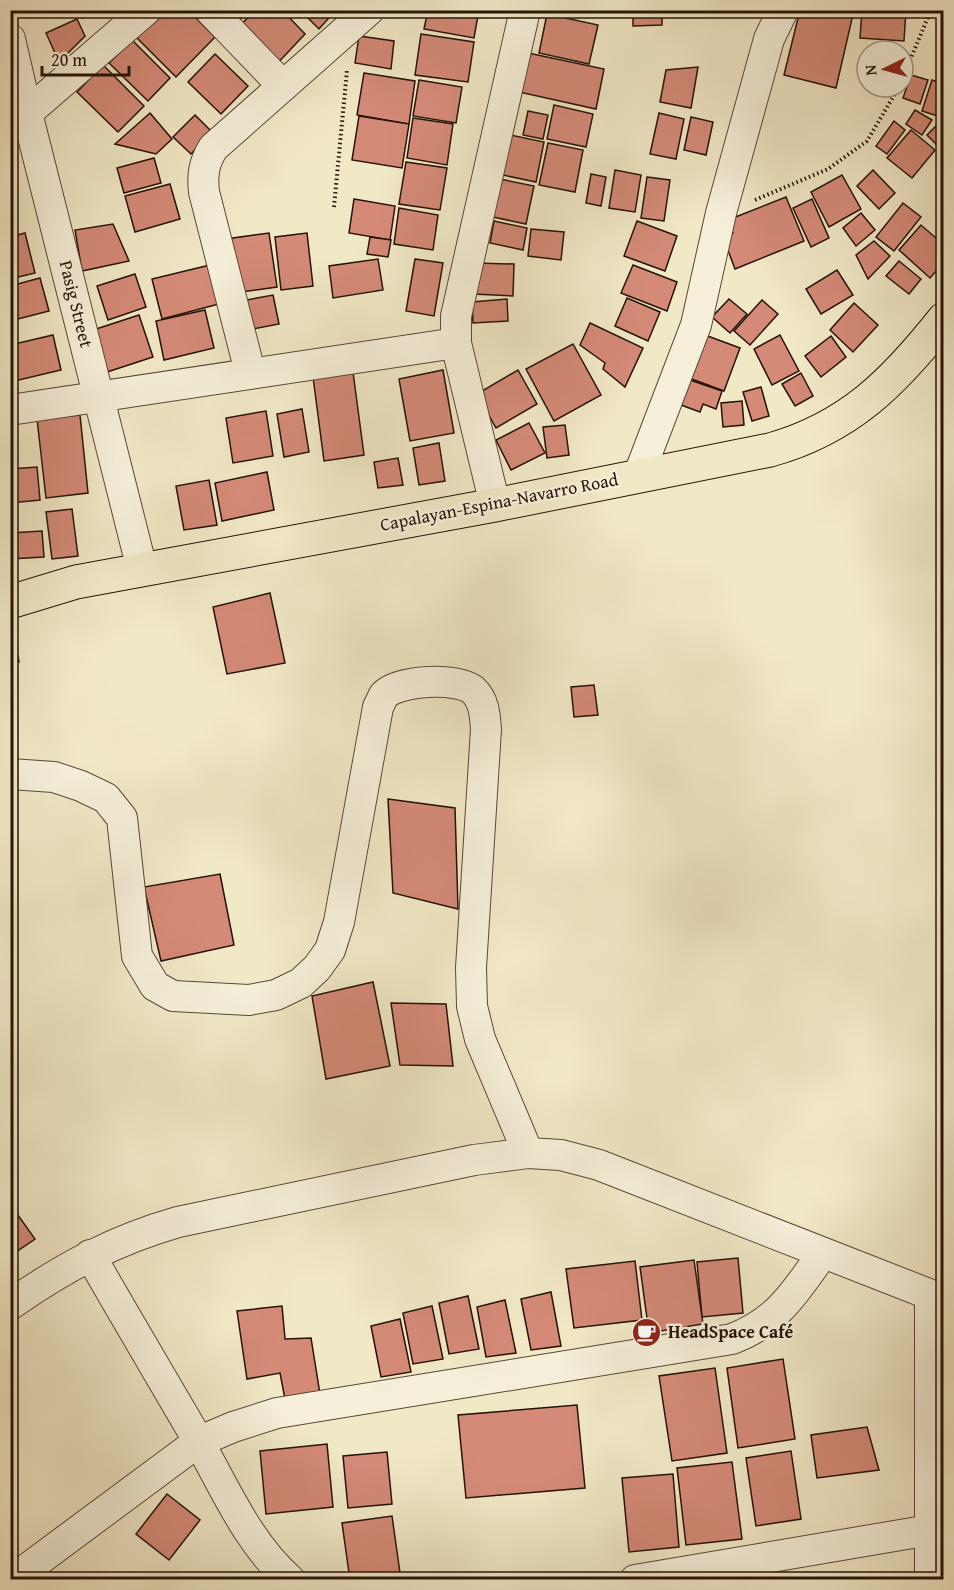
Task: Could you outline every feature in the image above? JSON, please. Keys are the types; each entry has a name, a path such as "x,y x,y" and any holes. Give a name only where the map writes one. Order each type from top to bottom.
{"main road":[{"name":"Capalayan-Espina-Navarro Road","path":"10,602 76,582 495,505 800,442 852,414 906,365 944,319"}],"street":[{"path":"27,113 146,10"},
{"path":"210,10 283,86"},
{"path":"495,505 456,343 456,316 525,10"},
{"path":"639,474 696,325 721,213 769,39 783,10"},
{"path":"250,372 202,178 204,162 213,148 361,17"},
{"name":"Pasig Street","path":"10,39 142,569"},
{"path":"10,410 250,372 456,343"},
{"path":"10,774 54,777 81,786 106,798 122,818 137,956 155,986 173,996 249,1000 276,995 300,982 330,950 339,922 378,707 384,695 399,686 414,683 461,683 472,690 480,699 486,729 471,968 472,1006 480,1039 528,1153"},
{"path":"10,1305 52,1276 90,1255 135,1234 178,1222 474,1160 528,1153 561,1155 599,1165 937,1298 930,1580"},
{"path":"16,1579 198,1442 232,1427 277,1413 732,1339 752,1331 785,1306 823,1253"},
{"path":"90,1255 253,1536 278,1569 290,1580"},
{"path":"635,1580 676,1576 930,1530"}],"path":[{"path":"915,48 931,10"},
{"path":"334,207 361,17"},
{"path":"721,213 828,169 867,141 892,99"}],"building":[{"path":"80,10 114,10 82,18"},
{"path":"162,10 188,10 215,37 176,77 136,37"},
{"path":"220,10 249,10 235,25"},
{"path":"255,10 282,10 305,34 274,67 236,30"},
{"path":"300,10 336,10 319,29"},
{"path":"428,10 479,10 474,38 424,29"},
{"path":"552,10 582,10 581,17"},
{"path":"633,10 662,10 662,25 633,26"},
{"path":"800,10 854,10 836,88 784,75"},
{"path":"862,10 906,10 904,39 860,38"},
{"path":"547,14 598,25 589,64 539,53"},
{"path":"77,19 85,36 59,62 46,33"},
{"path":"421,34 474,42 468,82 415,75"},
{"path":"359,36 394,41 391,69 355,63"},
{"path":"132,40 170,78 148,101 109,63"},
{"path":"528,53 604,69 596,109 519,92"},
{"path":"215,54 248,86 221,114 188,82"},
{"path":"103,65 144,106 118,132 77,92"},
{"path":"698,67 691,108 660,102 666,70"},
{"path":"364,73 415,81 409,124 357,115"},
{"path":"915,76 928,80 920,104 906,99 915,99"},
{"path":"419,80 462,87 456,123 413,116"},
{"path":"932,80 944,84 944,118 922,111"},
{"path":"554,105 593,114 586,147 547,139"},
{"path":"915,110 932,120 922,135 906,124"},
{"path":"528,111 548,115 543,139 523,135"},
{"path":"150,113 172,139 156,154 115,144"},
{"path":"659,113 684,119 676,159 650,154"},
{"path":"195,115 212,132 191,154 173,137"},
{"path":"359,116 409,124 402,168 352,160"},
{"path":"691,117 713,122 706,155 684,150"},
{"path":"413,118 453,124 447,165 407,158"},
{"path":"894,121 905,130 887,154 876,146"},
{"path":"941,121 944,123 944,143 939,147 927,135"},
{"path":"911,130 935,150 912,178 887,158"},
{"path":"501,133 544,142 536,182 493,173"},
{"path":"548,143 583,150 575,192 539,185"},
{"path":"154,158 161,183 124,193 117,168"},
{"path":"406,162 447,168 440,210 399,204"},
{"path":"10,165 16,187 10,188"},
{"path":"615,170 641,175 635,212 609,208"},
{"path":"873,170 895,193 879,209 857,186"},
{"path":"591,174 606,177 601,206 586,203"},
{"path":"842,175 861,209 829,227 811,192"},
{"path":"647,177 670,180 664,221 641,218"},
{"path":"495,178 534,186 526,224 488,216"},
{"path":"170,184 180,219 135,232 125,196"},
{"path":"786,197 804,241 735,269 723,237 733,233 728,220"},
{"path":"354,199 395,206 390,240 349,233"},
{"path":"812,199 829,238 811,247 793,208"},
{"path":"903,203 921,217 894,251 876,237"},
{"path":"399,208 438,215 433,250 394,244"},
{"path":"861,213 875,230 856,246 843,228"},
{"path":"494,221 527,228 523,250 490,243"},
{"path":"637,221 677,236 665,271 624,256"},
{"path":"113,224 129,261 82,271 75,230"},
{"path":"921,225 944,245 944,262 930,278 899,250"},
{"path":"531,229 564,232 561,260 528,256"},
{"path":"25,233 35,273 10,279 10,237"},
{"path":"269,233 277,287 234,293 226,239"},
{"path":"307,233 313,286 281,290 275,237"},
{"path":"370,237 391,240 388,257 367,254"},
{"path":"874,241 890,256 868,279 856,255"},
{"path":"378,259 383,290 333,298 329,266"},
{"path":"415,259 443,263 434,316 406,311"},
{"path":"899,261 921,279 909,294 886,276"},
{"path":"475,263 514,264 513,296 473,294"},
{"path":"210,265 219,304 162,319 152,279"},
{"path":"633,265 677,282 667,311 621,293"},
{"path":"837,270 853,295 821,314 806,289"},
{"path":"135,274 146,307 108,320 97,286"},
{"path":"40,278 49,311 10,321 10,286"},
{"path":"273,295 279,324 242,331 236,302"},
{"path":"627,298 660,312 648,341 615,326"},
{"path":"507,299 508,321 473,323 472,302"},
{"path":"729,299 747,314 730,333 712,317"},
{"path":"762,300 778,314 750,345 734,331"},
{"path":"854,303 878,325 853,352 830,330"},
{"path":"205,310 214,348 164,360 156,321"},
{"path":"139,315 153,357 104,373 90,331"},
{"path":"590,323 643,348 625,387 603,369 605,363 580,345"},
{"path":"53,335 61,370 10,382 10,345"},
{"path":"705,335 740,348 724,391 689,378"},
{"path":"780,335 799,371 772,385 754,349"},
{"path":"831,336 846,357 821,377 805,356"},
{"path":"573,344 601,395 554,421 526,369"},
{"path":"443,370 454,433 410,441 399,379"},
{"path":"518,370 537,404 496,428 477,394"},
{"path":"353,372 364,455 324,461 313,377"},
{"path":"801,373 813,396 795,406 782,384"},
{"path":"690,380 722,391 716,409 703,404 700,412 681,405"},
{"path":"761,387 769,416 752,421 743,392"},
{"path":"742,401 744,425 723,427 721,403"},
{"path":"302,409 309,452 284,457 277,414"},
{"path":"266,411 273,456 233,463 226,418"},
{"path":"80,415 88,493 46,498 37,419"},
{"path":"529,423 545,453 511,470 496,440"},
{"path":"565,425 569,455 547,458 543,427"},
{"path":"439,443 445,481 419,485 413,448"},
{"path":"398,458 403,485 378,488 374,462"},
{"path":"37,467 40,500 10,503 10,469"},
{"path":"267,472 274,510 222,521 215,483"},
{"path":"209,480 217,525 184,530 176,486"},
{"path":"72,509 78,556 52,559 46,512"},
{"path":"42,531 44,557 10,559 10,533"},
{"path":"270,593 285,663 227,674 213,607"},
{"path":"15,639 19,662 10,664 10,640"},
{"path":"594,685 598,715 574,717 571,687"},
{"path":"388,799 455,808 458,909 393,893"},
{"path":"220,874 234,945 161,961 144,887"},
{"path":"10,978 14,1014 10,1015"},
{"path":"373,982 390,1066 326,1079 312,996"},
{"path":"391,1003 446,1004 453,1066 400,1065"},
{"path":"10,1204 35,1239 10,1256"},
{"path":"738,1258 743,1313 702,1317 697,1262"},
{"path":"694,1260 703,1324 649,1333 640,1267"},
{"path":"635,1261 642,1320 574,1328 566,1269"},
{"path":"551,1292 561,1346 531,1350 521,1299"},
{"path":"468,1296 479,1349 449,1354 439,1303"},
{"path":"505,1300 516,1353 486,1357 477,1307"},
{"path":"282,1306 285,1339 311,1338 320,1394 285,1399 280,1373 247,1379 237,1311"},
{"path":"432,1306 443,1359 413,1364 403,1313"},
{"path":"400,1319 411,1372 381,1377 371,1326"},
{"path":"783,1359 795,1439 738,1448 727,1368"},
{"path":"715,1368 727,1453 672,1461 659,1376"},
{"path":"577,1405 585,1488 466,1498 458,1415"},
{"path":"867,1427 879,1470 817,1478 811,1435"},
{"path":"327,1444 333,1507 266,1514 260,1451"},
{"path":"791,1451 801,1519 756,1526 746,1458"},
{"path":"387,1452 392,1504 348,1508 343,1456"},
{"path":"732,1462 742,1539 686,1545 677,1468"},
{"path":"673,1474 679,1547 629,1552 622,1478"},
{"path":"167,1494 200,1520 169,1560 136,1534"},
{"path":"392,1516 401,1580 350,1580 342,1523"},
{"path":"785,1574 786,1580 752,1580 752,1579"}],"place":[{"name":"HeadSpace Café","path":"647,1332"}]}
